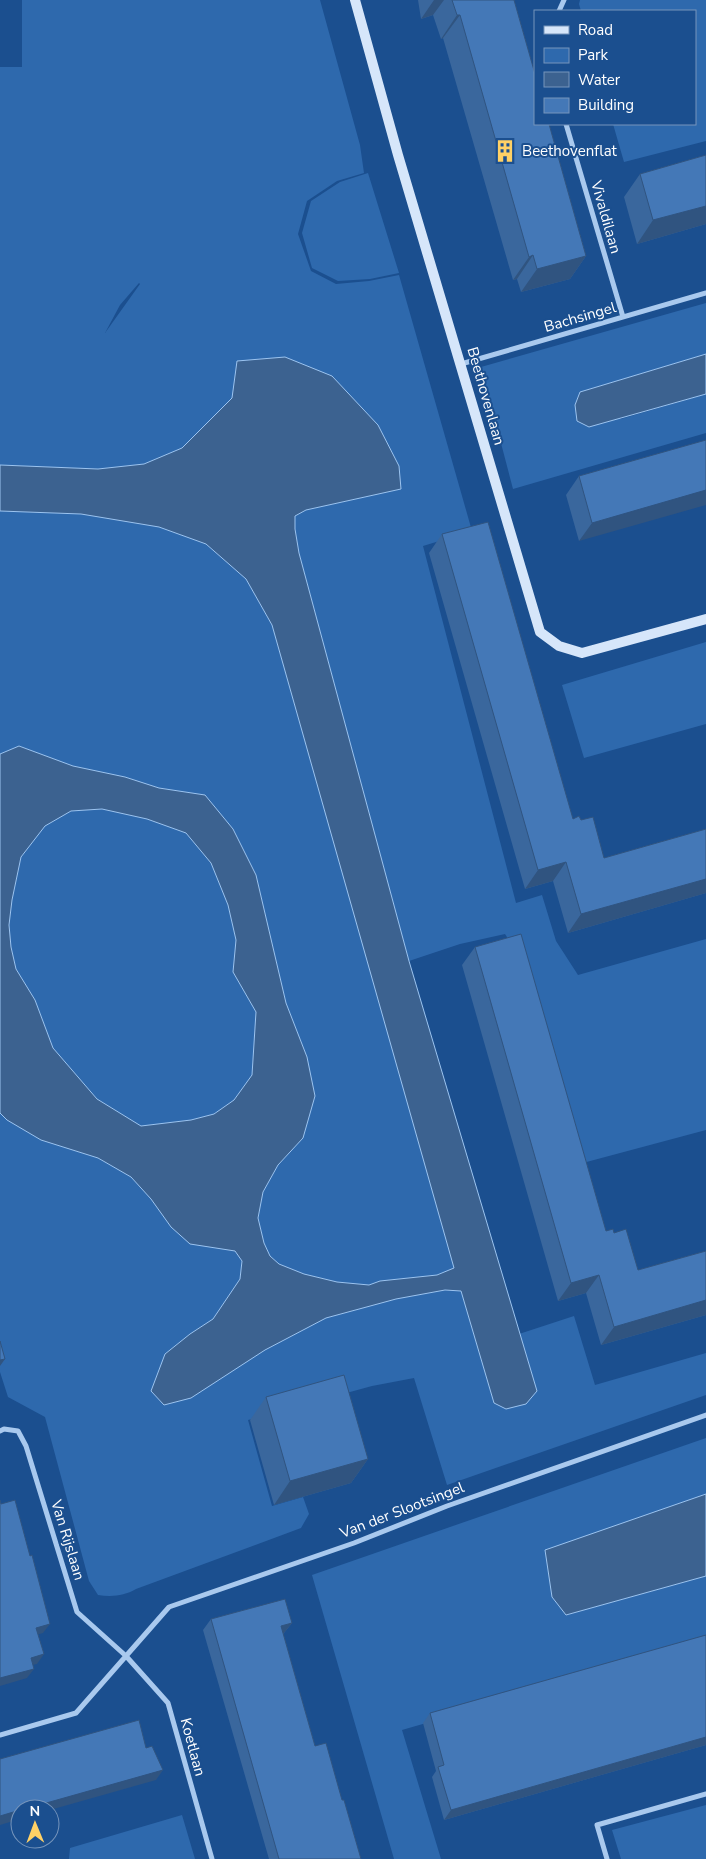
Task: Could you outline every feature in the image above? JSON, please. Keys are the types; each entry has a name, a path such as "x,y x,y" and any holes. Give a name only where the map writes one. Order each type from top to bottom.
{"street":[{"name":"Beethovenlaan","path":"355,0 398,155 540,632 559,646 582,653 706,619"},
{"name":"Vivaldilaan","path":"566,125 623,317"},
{"name":"Bachsingel","path":"461,364 706,292"},
{"name":"Van der Slootsingel","path":"0,1735 76,1713 169,1607 354,1543 447,1506 706,1415"},
{"name":"Van Rijslaan","path":"0,1431 18,1431 26,1446 77,1612 126,1656"},
{"name":"Koetlaan","path":"126,1656 168,1703 212,1859"},
{"path":"606,1859 596,1824 706,1794"}],"green space":[{"path":"22,0 320,0 360,145 364,173 337,181 307,201 298,234 311,271 336,284 369,281 399,275 472,531 423,546 516,903 542,895 556,941 578,975 706,939 706,1130 579,1164 514,948 505,934 460,944 409,961 299,553 295,529 295,516 306,510 401,489 232,398 183,448 144,464 98,469 0,465 0,67 22,67","holes":["140,284 105,333 120,305"]},
{"path":"580,0 706,0 706,141 624,162 613,125 696,125 696,10 581,10"},
{"path":"368,173 399,273 370,279 338,281 312,268 302,233 311,201 340,182"},
{"path":"706,303 706,354 580,392 621,419 706,394 706,433 513,489 481,367"},
{"path":"0,511 81,514 159,527 206,544 246,579 272,625 455,1268 437,1275 380,1281 369,1285 337,1282 304,1274 279,1264 270,1256 264,1243 258,1218 263,1192 278,1165 303,1138 307,1057 286,1003 256,875 233,829 205,795 159,788 125,777 73,766 19,746 0,754"},
{"path":"706,642 706,724 584,758 562,685"},
{"path":"102,809 147,819 186,833 211,863 228,905 236,940 233,972 256,1012 252,1075 234,1100 214,1114 191,1120 141,1126 97,1099 53,1048 35,1000 16,969 9,925 21,857 44,826 71,811"},
{"path":"0,1113 41,1140 98,1158 131,1177 151,1199 224,1248 236,1251 242,1261 240,1279 213,1319 165,1354 265,1350 326,1318 396,1299 445,1290 461,1291 494,1403 537,1391 519,1334 574,1316 595,1385 706,1353 706,1395 447,1485 414,1378 372,1386 248,1420 272,1506 303,1497 309,1514 301,1528 122,1595 98,1595 89,1581 45,1417 8,1397 0,1372"},
{"path":"706,1438 706,1494 545,1551 566,1615 706,1576 706,1642 402,1730 441,1859 394,1859 312,1575"},
{"path":"706,1805 706,1859 621,1859 612,1830"},
{"path":"182,1815 195,1859 69,1859 70,1848"}],"water":[{"path":"706,354 706,394 589,427 577,421 575,405 580,392"},
{"path":"285,357 332,376 378,425 399,466 401,489 306,510 295,516 295,529 299,553 409,961 537,1391 526,1404 506,1409 494,1403 461,1291 445,1290 396,1299 326,1318 265,1350 191,1398 164,1405 151,1391 165,1354 213,1319 240,1279 242,1261 235,1251 190,1244 171,1227 151,1199 131,1177 98,1158 41,1140 7,1120 0,1113 0,754 19,746 73,766 125,777 159,788 205,795 233,829 256,875 286,1003 307,1057 315,1096 303,1138 278,1165 263,1192 258,1218 264,1243 270,1256 279,1264 304,1274 337,1282 369,1285 380,1281 437,1275 454,1268 272,625 246,579 206,544 159,527 81,514 0,511 0,465 98,469 144,464 182,448 232,398 237,361","holes":["102,809 147,819 186,833 211,863 228,905 236,940 233,972 256,1012 252,1075 234,1100 214,1114 191,1120 141,1126 97,1099 53,1048 35,1000 16,969 9,925 21,857 45,826 71,811"]},
{"path":"706,1494 706,1576 566,1615 552,1597 545,1550"}],"building":[{"path":"452,0 514,0 534,70 534,125 549,125 586,256 537,269 533,255 529,257 460,15 457,15"},
{"path":"706,155 706,206 653,220 640,174"},
{"path":"706,440 706,490 592,523 579,476"},
{"path":"488,522 573,819 579,816 581,820 593,817 604,858 706,829 706,879 581,914 566,862 538,870 442,534"},
{"path":"521,934 606,1231 613,1229 614,1233 626,1229 638,1270 706,1251 706,1300 614,1327 599,1275 571,1283 475,947"},
{"path":"0,1341 5,1359 0,1360"},
{"path":"344,1375 368,1459 290,1481 266,1397"},
{"path":"0,1500 1,1504 15,1500 50,1624 36,1628 44,1654 31,1658 34,1669 0,1678"},
{"path":"285,1599 292,1623 281,1626 315,1746 326,1743 361,1859 279,1859 211,1619"},
{"path":"706,1635 706,1737 451,1810 438,1767 444,1765 430,1713"},
{"path":"139,1720 146,1748 152,1746 163,1770 60,1799 10,1799 10,1813 0,1816 0,1759"}],"place":[{"name":"Beethovenflat","path":"505,151"}]}
